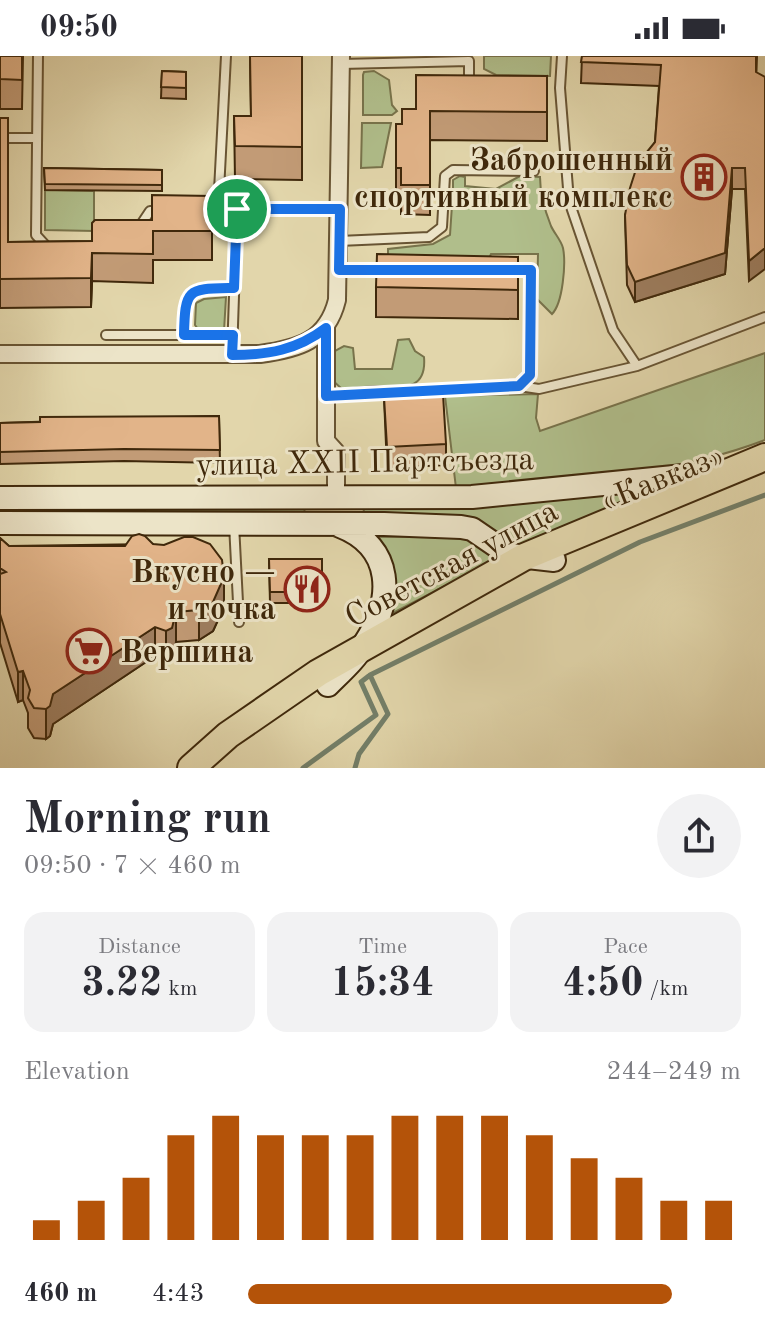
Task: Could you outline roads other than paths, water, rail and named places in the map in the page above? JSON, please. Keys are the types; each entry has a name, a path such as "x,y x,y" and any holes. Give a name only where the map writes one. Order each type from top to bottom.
{"highway":[{"name":"Советская улица","path":"191,768 228,735 318,673 524,557 765,457"},
{"name":"«Кавказ»","path":"217,768 254,736 362,662 519,573 765,472"}],"main road":[{"name":"улица XXII Партсъезда","path":"0,498 472,497 731,471"},
{"path":"336,497 336,524"},
{"path":"0,523 336,524 472,529 500,549 524,557 554,560"},
{"path":"328,685 363,647 377,621 384,597 384,569 371,544 357,532 336,524"}],"street":[{"path":"336,497 336,452 326,441 326,328 337,300 339,270 341,60"},
{"path":"0,354 260,354 308,342 326,328"}],"lane":[{"path":"38,56 36,235 51,251"},
{"path":"218,210 226,56"},
{"path":"562,56 560,88 569,201 613,330 637,366"},
{"path":"341,60 469,58 469,85 484,85"},
{"path":"0,138 37,138"},
{"path":"339,241 429,237 442,227 445,176 453,170 534,171"},
{"path":"232,355 237,209"},
{"path":"191,211 340,209"},
{"path":"135,235 150,211 177,211"},
{"path":"339,270 389,270"},
{"path":"499,270 531,270 530,375 519,386"},
{"path":"184,335 185,303 192,293 201,289 234,288"},
{"path":"326,396 519,386 539,389 637,366 765,317"},
{"path":"106,335 233,335"},
{"path":"234,523 239,622"}],"waterway":[{"path":"303,768 376,715 361,682 370,675 640,542 765,495"},
{"path":"355,768 359,754 388,714 370,675"}],"place":[{"name":"Заброшенный спортивный комплекс","path":"704,177"},
{"name":"Вкусно — и точка","path":"307,589"},
{"name":"Вершина","path":"89,651"}]}
